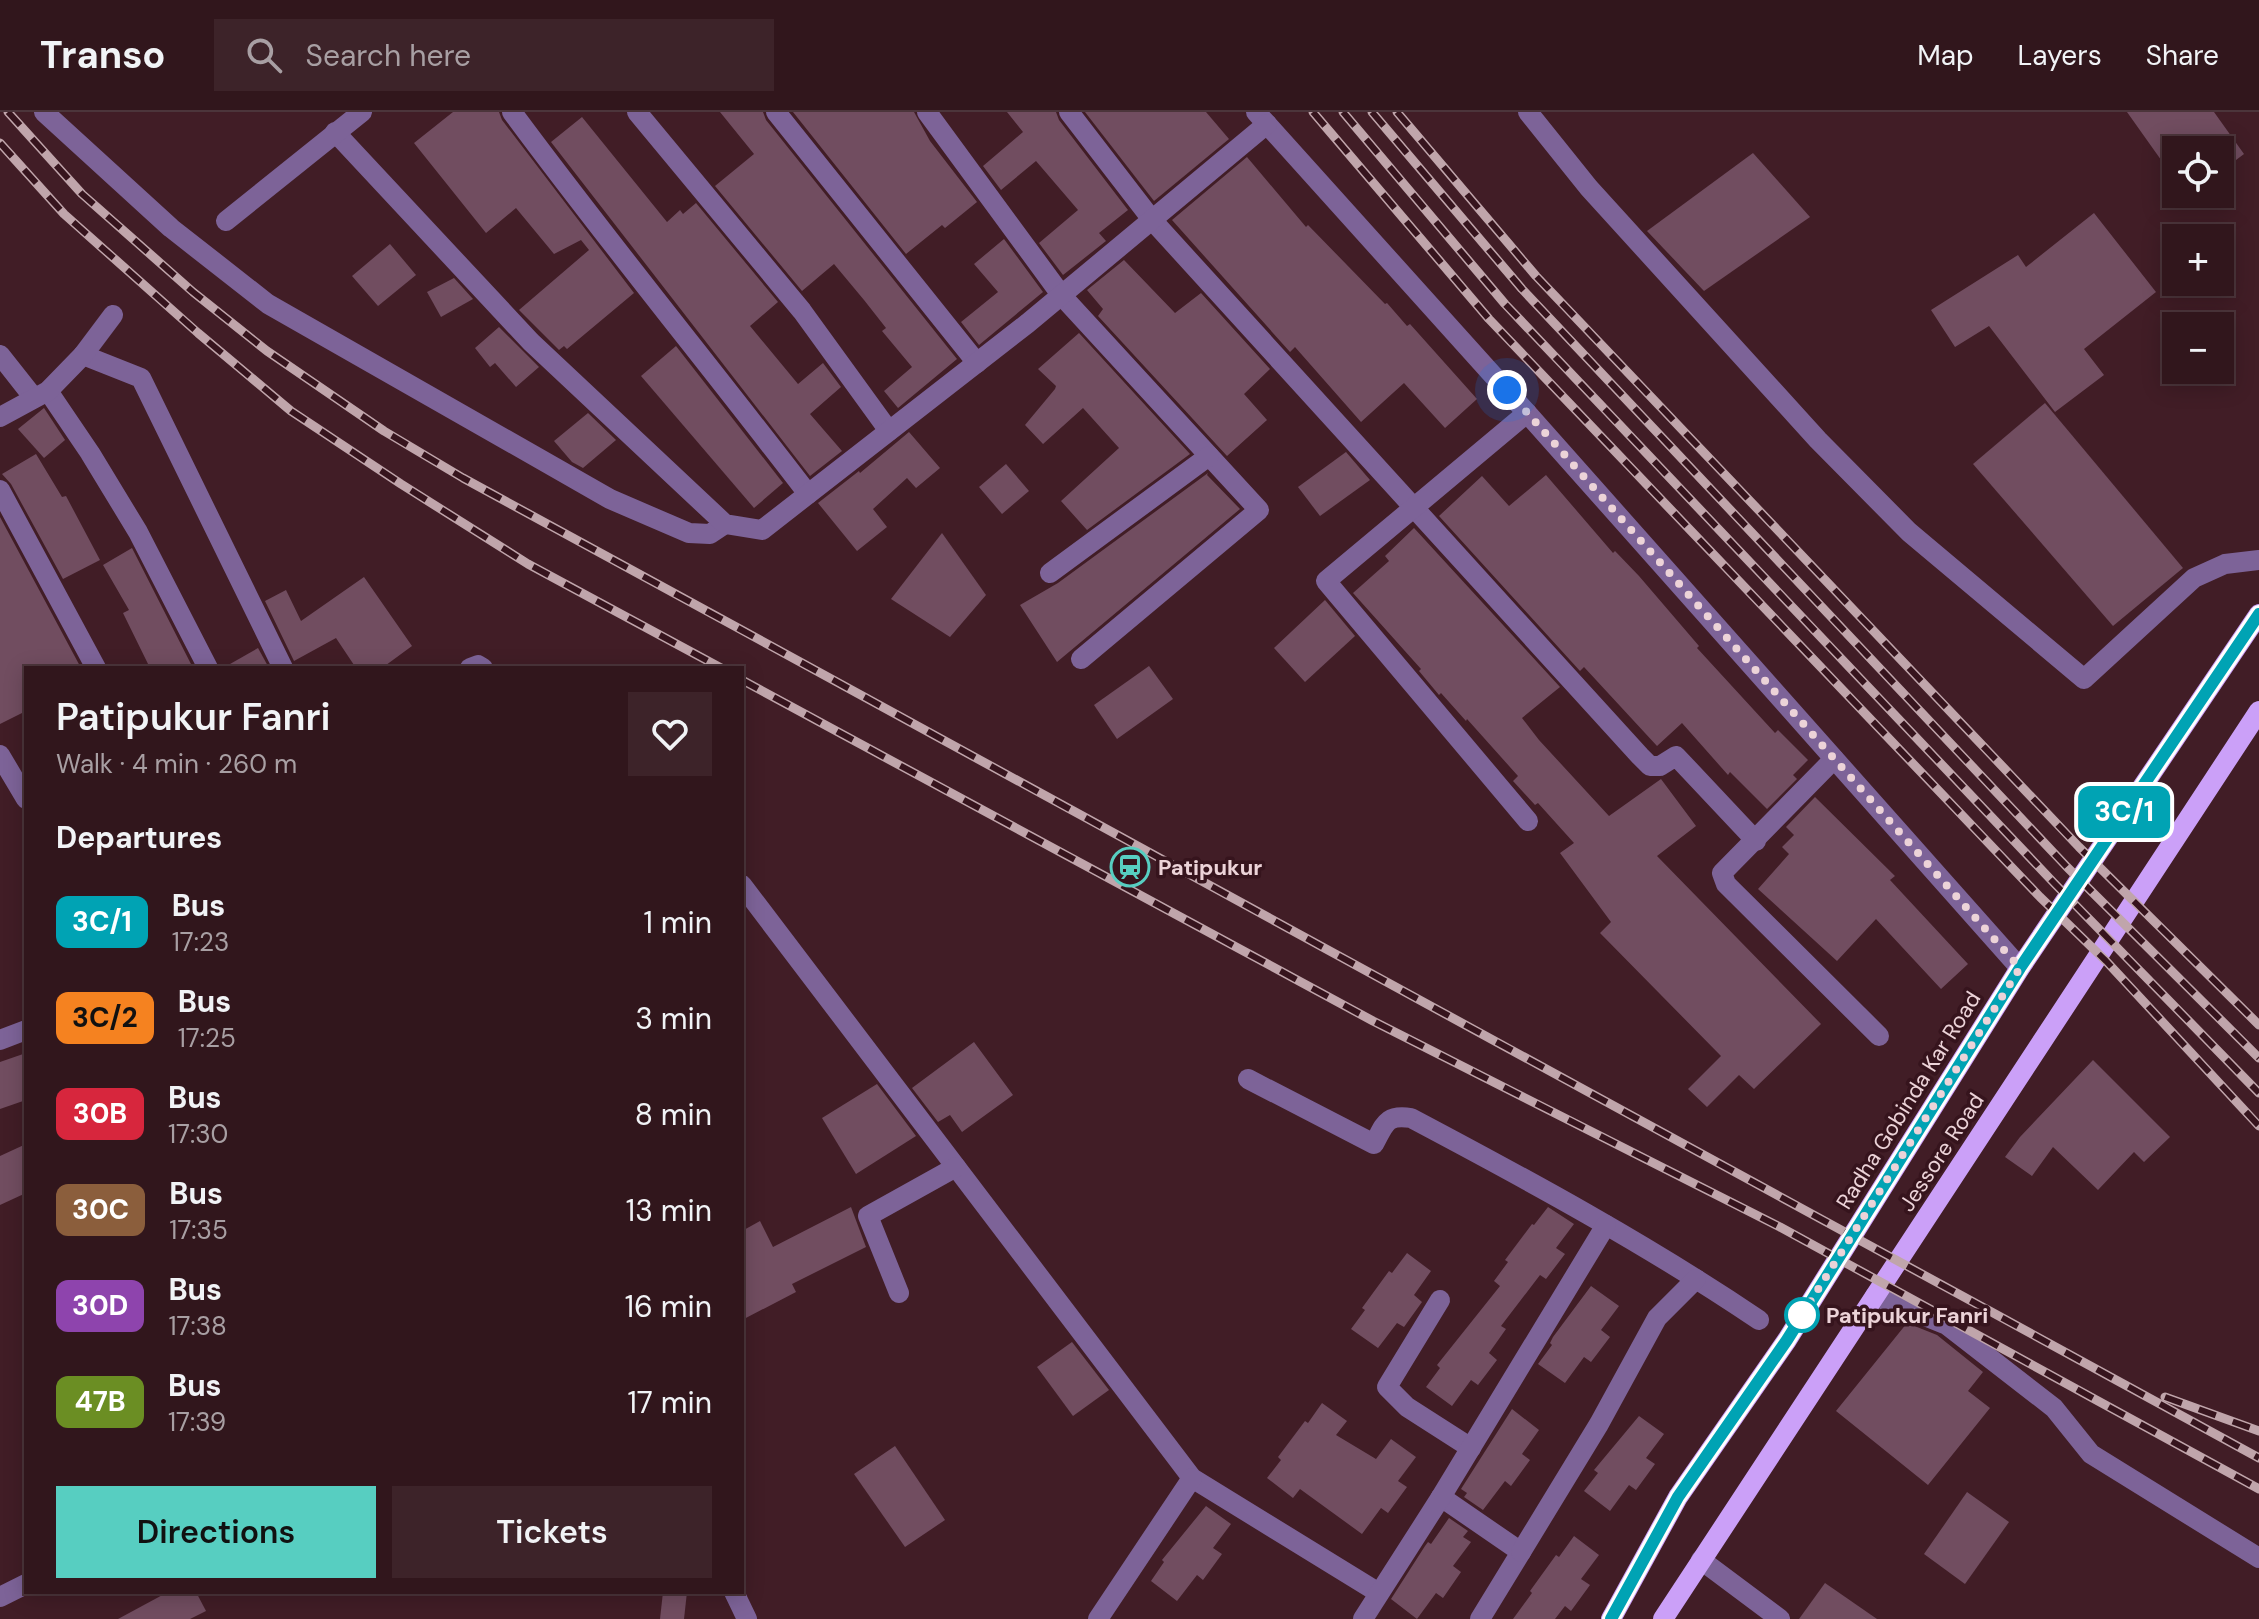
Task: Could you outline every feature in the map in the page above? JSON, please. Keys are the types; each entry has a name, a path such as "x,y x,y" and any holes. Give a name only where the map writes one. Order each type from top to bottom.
{"main road":[{"name":"Radha Gobinda Kar Road","path":"1611,1619 1678,1497 1787,1340 2020,968 2259,614"},
{"name":"Jessore Road","path":"1663,1619 2259,711"}],"street":[{"path":"44,112 171,228 268,304 610,499 689,533 710,534 725,524"},
{"path":"226,221 362,112"},
{"path":"512,112 586,212 650,289 808,494"},
{"path":"637,112 802,311 889,431"},
{"path":"776,112 977,363"},
{"path":"927,112 1062,296 1259,510 1081,659"},
{"path":"1069,112 1153,221 1650,766 1660,766 1676,756 1756,841"},
{"path":"1528,112 1589,188 1818,440 1909,532 2084,679 2194,578 2225,564 2259,560"},
{"path":"335,132 531,342 725,524 762,530 1062,296 1153,221 1262,118 2020,968"},
{"path":"0,417 41,394 83,355 113,315"},
{"path":"0,355 41,394 90,453 138,532 207,666"},
{"path":"83,355 141,378 282,666"},
{"path":"1527,413 1326,581 1528,821"},
{"path":"1050,573 1209,456"},
{"path":"0,490 95,666"},
{"path":"0,755 24,796"},
{"path":"1834,759 1722,873 1726,884 1879,1036"},
{"path":"744,888 1192,1478 1379,1593"},
{"path":"0,1040 24,1031"},
{"path":"1248,1079 1374,1144 1388,1119 1397,1116 1411,1118 1556,1195 1759,1320"},
{"path":"899,1293 868,1216 956,1167"},
{"path":"1363,1619 1606,1225"},
{"path":"1487,1617 1521,1552 1599,1424 1657,1318 1696,1279"},
{"path":"1875,1296 1947,1325 2054,1408 2091,1454 2259,1558"},
{"path":"1440,1300 1387,1387 1407,1407 1471,1448"},
{"path":"1098,1619 1192,1478"},
{"path":"1441,1497 1521,1552"},
{"path":"1701,1560 1780,1619"},
{"path":"0,1597 24,1585"},
{"path":"735,1594 747,1619"}],"building":[{"path":"453,112 499,112 634,293 567,349 564,346 559,350 519,310 589,250 581,240 554,254 516,208 486,233 414,143"},
{"path":"720,112 763,112 766,120 957,359 898,408 884,391 912,367 882,331 886,328 864,300 834,264 802,291 715,186 754,154"},
{"path":"793,112 914,112 930,141 977,202 906,254"},
{"path":"1007,112 1056,112 1128,210 1099,233 1106,241 1063,275 1039,243 1078,210 1036,161 1001,190 983,166 1023,132"},
{"path":"1085,112 1206,112 1229,139 1154,201"},
{"path":"2127,112 2214,112 2231,136 2162,136 2162,161"},
{"path":"582,117 667,222 680,210 683,214 696,203 778,302 750,326 798,384 823,363 841,387 810,414 842,451 810,476 551,142"},
{"path":"2234,140 2244,154 2234,162"},
{"path":"1753,153 1810,217 1704,291 1647,231"},
{"path":"1247,157 1306,227 1308,225 1407,326 1410,324 1477,399 1445,428 1404,383 1361,422 1295,347 1290,352 1172,220"},
{"path":"2094,213 2156,292 2084,349 2104,375 2055,412 1989,326 1955,347 1931,310 2018,255 2026,267"},
{"path":"1004,239 1043,292 979,345 961,322 998,292 974,264"},
{"path":"390,244 416,275 378,306 352,276"},
{"path":"1124,260 1175,313 1201,293 1270,369 1244,394 1267,420 1227,456 1098,316 1103,309 1087,290"},
{"path":"454,278 473,299 441,317 427,292"},
{"path":"499,327 539,367 516,387 495,363 490,367 475,348"},
{"path":"1079,333 1190,454 1087,530 1061,501 1119,448 1083,408 1043,444 1025,425 1056,386 1038,369"},
{"path":"676,346 783,483 754,508 641,376"},
{"path":"2045,403 2183,568 2113,626 1973,464"},
{"path":"44,408 65,440 44,458 18,429"},
{"path":"588,413 616,440 583,468 572,462 554,441"},
{"path":"909,432 940,468 916,488 907,478 873,509 887,527 857,551 818,503"},
{"path":"1346,452 1370,480 1320,516 1298,487"},
{"path":"36,454 62,497 66,496 100,560 63,579 11,484 2,474"},
{"path":"1006,464 1029,491 1002,514 979,487"},
{"path":"1208,473 1240,509 1057,662 1020,605 1058,583"},
{"path":"1546,475 1613,553 1615,551 1639,576 1699,646 1697,648 1775,733 1778,730 1808,760 1793,775 1797,779 1767,809 1730,772 1728,775 1682,723 1657,746 1584,667 1580,671 1439,516 1482,476 1509,506"},
{"path":"0,517 80,666 24,666 24,712 0,724"},
{"path":"1414,528 1560,687 1522,718 1539,740 1609,816 1661,779 1696,826 1657,856 1821,1024 1754,1089 1739,1075 1707,1107 1688,1089 1721,1056 1600,933 1611,922 1560,853 1574,843 1513,781 1518,776 1467,719 1441,693 1439,695 1419,671 1421,669 1353,593 1389,561 1385,556"},
{"path":"942,533 986,595 950,637 891,599"},
{"path":"132,548 192,666 149,666 123,613 129,610 103,565"},
{"path":"364,577 412,646 385,666 355,666 336,638 294,661 265,601 286,590 301,621"},
{"path":"1325,600 1355,636 1305,682 1274,648"},
{"path":"258,648 268,666 226,666"},
{"path":"1149,666 1173,699 1117,739 1094,705"},
{"path":"1815,797 1895,876 1890,880 1968,964 1941,989 1876,919 1837,961 1758,889 1789,854 1782,847 1794,835 1786,827"},
{"path":"974,1042 1013,1095 962,1132 950,1115 938,1122 912,1088"},
{"path":"24,1054 24,1101 0,1109 0,1062"},
{"path":"2093,1060 2170,1137 2144,1162 2134,1152 2098,1190 2053,1147 2032,1176 2005,1157"},
{"path":"877,1084 916,1136 856,1174 822,1118"},
{"path":"24,1145 24,1194 0,1205 0,1156"},
{"path":"851,1207 866,1247 792,1284 796,1292 744,1319 744,1230 760,1221 773,1247"},
{"path":"1548,1207 1574,1224 1556,1248 1565,1254 1546,1279 1540,1275 1501,1326 1506,1329 1489,1353 1497,1360 1478,1385 1471,1380 1452,1406 1426,1387 1440,1368 1437,1365 1500,1286 1494,1281 1508,1262 1505,1260"},
{"path":"1407,1253 1431,1271 1414,1295 1422,1302 1404,1327 1397,1323 1378,1348 1351,1329 1389,1271 1392,1273"},
{"path":"1591,1286 1619,1306 1601,1330 1610,1337 1591,1362 1584,1357 1565,1383 1538,1364 1552,1345 1553,1337"},
{"path":"1907,1323 1937,1335 1983,1372 1968,1391 1990,1408 1928,1485 1836,1411"},
{"path":"1072,1342 1109,1390 1073,1416 1037,1367"},
{"path":"1322,1403 1347,1421 1336,1435 1376,1459 1391,1439 1416,1457 1398,1481 1407,1487 1388,1513 1381,1508 1362,1534 1300,1489 1293,1498 1267,1478 1281,1460 1278,1457"},
{"path":"1512,1409 1539,1430 1522,1454 1530,1460 1511,1486 1505,1481 1483,1510 1464,1497 1467,1493 1461,1489"},
{"path":"1639,1416 1664,1434 1646,1458 1655,1464 1636,1490 1629,1485 1610,1511 1584,1491 1598,1473 1594,1470"},
{"path":"895,1446 945,1520 905,1547 854,1474"},
{"path":"1967,1492 2009,1522 1965,1584 1924,1554"},
{"path":"1206,1506 1231,1524 1213,1548 1222,1554 1203,1580 1197,1575 1177,1601 1151,1581 1164,1562 1162,1560"},
{"path":"1449,1518 1468,1531 1463,1537 1471,1542 1453,1566 1461,1572 1443,1598 1436,1593 1417,1619 1391,1599 1425,1546 1428,1542 1431,1544"},
{"path":"1574,1536 1599,1555 1581,1579 1590,1585 1571,1611 1565,1606 1555,1619 1513,1619 1556,1555 1559,1557"},
{"path":"1825,1583 1877,1619 1799,1619"},
{"path":"164,1594 197,1594 206,1611 190,1619 118,1619"},
{"path":"663,1594 687,1594 684,1619 660,1619"}],"railway":[{"path":"8,112 82,194 193,292 267,351 384,431 463,478 2259,1458"},
{"path":"1313,112 1489,319 2040,897 2106,961 2259,1126"},
{"path":"1343,112 1505,304 2054,883 2259,1093"},
{"path":"1372,112 1522,289 2067,867 2259,1058"},
{"path":"1397,112 1536,276 2079,847 2259,1025"},
{"path":"0,143 64,214 291,411 528,564 717,666"},
{"path":"744,681 1373,1021 1780,1227 2259,1489"},
{"path":"2165,1397 2259,1431"}],"bus line":[{"name":"3C/1","path":"1611,1619 1678,1497 1787,1340 2020,968 2259,614"}],"place":[{"name":"Patipukur","path":"1130,867"},
{"name":"Patipukur Fanri","path":"1802,1315"}],"route":[{"path":"1507,390 2020,968 1802,1315"}]}
